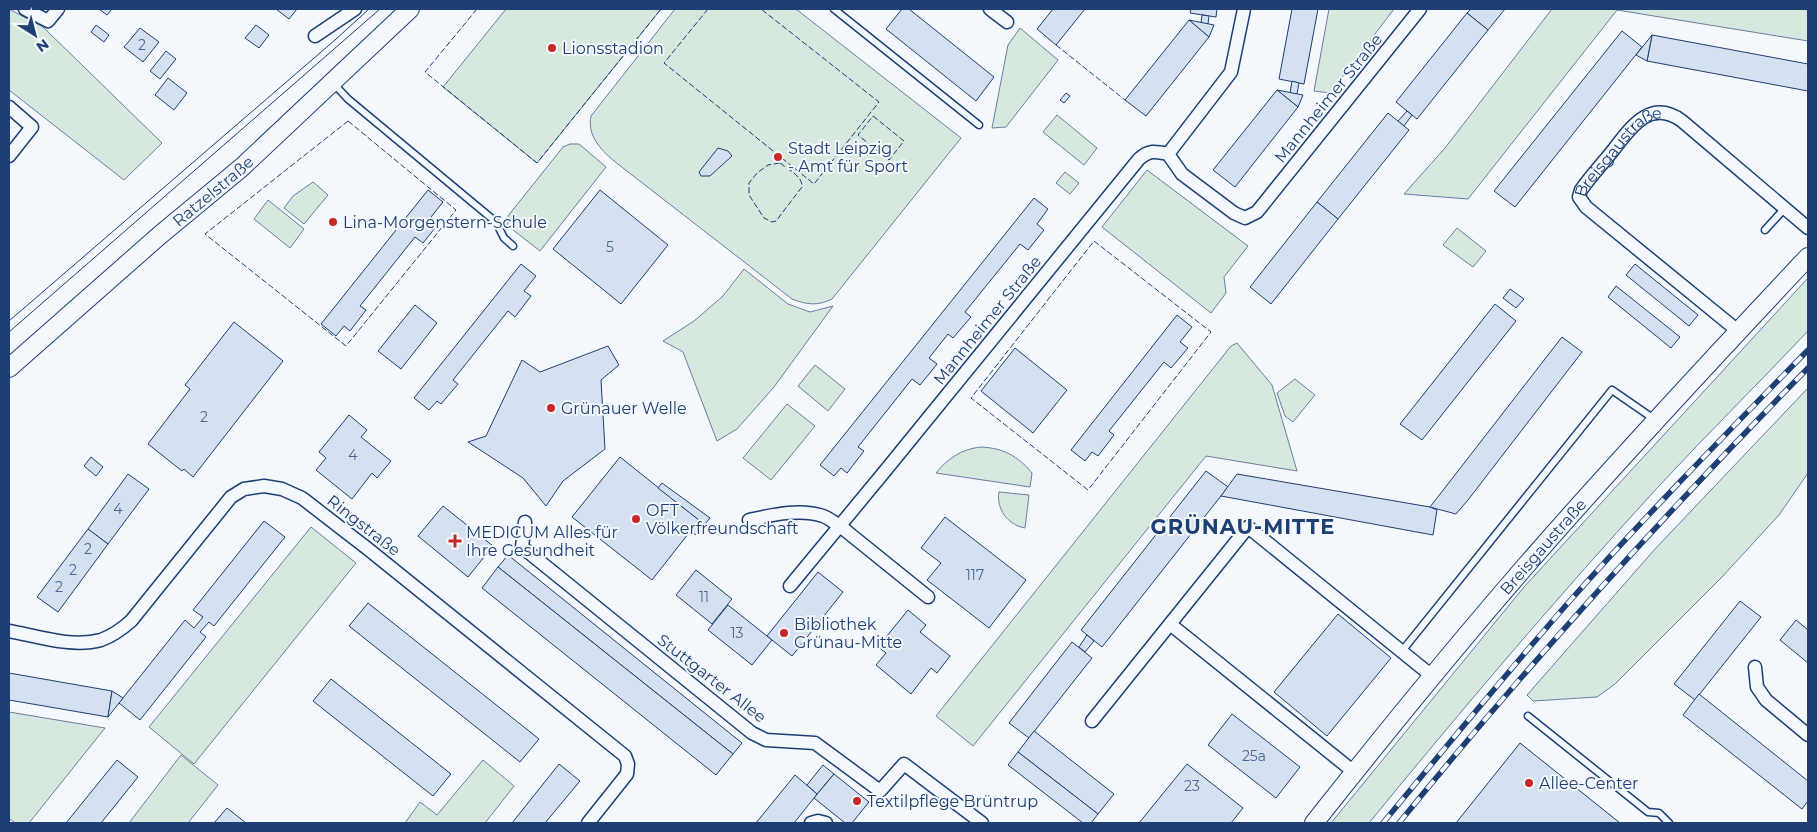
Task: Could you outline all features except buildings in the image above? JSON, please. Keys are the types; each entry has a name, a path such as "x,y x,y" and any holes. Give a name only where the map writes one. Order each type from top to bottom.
{"street":[{"path":"25,9 48,21 58,9"},
{"path":"315,36 355,9"},
{"name":"Ratzelstraße","path":"9,368 153,241 241,168 410,9"},
{"path":"990,9 1007,22"},
{"path":"1168,154 1231,72 1244,9"},
{"name":"Mannheimer Straße","path":"790,586 1139,159 1152,151 1168,154 1182,174 1234,213 1245,218 1258,212 1420,9"},
{"path":"9,107 32,127 9,156"},
{"name":"Breisgaustraße","path":"1738,332 1586,207 1581,201 1580,194 1592,176 1636,122 1651,114 1664,113 1682,122 1785,208 1806,222"},
{"name":"Breisgaustraße","path":"1314,823 1432,676 1523,569 1655,420 1808,257"},
{"name":"Ringstraße","path":"9,631 67,641 87,642 110,636 131,621 231,497 244,489 256,486 270,486 289,491 302,498 341,527 625,756 628,764 627,774 588,823"},
{"path":"749,520 771,515 806,512 824,516 840,526 928,597"},
{"name":"Stuttgarter Allee","path":"524,522 522,547 752,733 766,740 815,742 880,791 904,764 982,823"},
{"path":"1092,721 1248,527 1432,676"},
{"path":"1170,624 1354,772"},
{"path":"1755,667 1757,687 1766,700 1808,735"},
{"path":"811,823 818,821 826,823"}],"lane":[{"path":"834,9 979,125"},
{"path":"332,82 348,99 496,222 504,238 513,246"},
{"path":"1765,230 1785,208"},
{"path":"1402,652 1612,390 1655,420"},
{"path":"1528,716 1648,812 1659,813 1669,823"}],"shaded area":[{"path":"9,9 43,27 162,143 124,180 9,90"},
{"name":"Lionsstadion","path":"506,9 661,9 537,163 443,87"},
{"name":"Stadt Leipzig - Amt für Sport","path":"675,9 796,9 961,138 832,299 812,304 792,299 614,161 596,141 591,129 591,116"},
{"path":"1329,9 1394,9 1330,93 1314,91"},
{"path":"1552,9 1808,9 1808,41 1617,10 1468,199 1404,194 1445,148"},
{"path":"1020,28 1058,60 1006,127 992,128 1008,45"},
{"path":"1057,115 1097,148 1084,165 1043,132"},
{"path":"570,144 579,144 606,167 540,251 508,226 508,216 563,147"},
{"path":"1147,170 1248,246 1224,277 1226,293 1211,313 1102,227"},
{"path":"1065,172 1079,183 1070,194 1056,183"},
{"path":"313,182 328,195 304,224 284,208 293,196"},
{"path":"268,200 304,229 290,248 254,219"},
{"path":"1457,228 1486,251 1473,267 1443,245"},
{"path":"744,269 788,304 810,312 833,306 774,387 737,429 717,441 683,352 663,341 694,321 723,296"},
{"path":"1808,278 1808,331 1677,466 1585,568 1369,823 1331,823 1524,587"},
{"path":"1237,343 1272,385 1297,471 1206,456 973,746 936,716 1231,346"},
{"path":"815,365 845,389 828,411 798,386"},
{"path":"1295,379 1315,395 1293,422 1285,416 1277,393"},
{"path":"1808,388 1808,473 1779,515 1721,578 1615,684 1597,697 1533,701 1527,695 1655,549"},
{"path":"787,404 815,426 771,480 743,458"},
{"path":"981,447 1003,451 1021,462 1032,473 1030,487 936,473 956,455"},
{"path":"999,492 1029,495 1025,528 1013,524 1004,515 999,504"},
{"path":"311,527 356,563 194,764 149,727"},
{"path":"9,712 105,728 29,823 15,823 9,818"},
{"path":"181,755 218,785 188,823 129,823"},
{"path":"483,760 514,786 485,823 405,823 420,802 437,815"}],"tram line":[{"path":"9,321 369,9"},
{"path":"9,332 380,9"}],"railway":[{"path":"1383,823 1568,603 1686,475 1808,350"},
{"path":"1399,823 1497,705 1598,591 1702,478 1808,368"}],"fence":[{"path":"477,9 425,72 537,163 661,9"},
{"path":"708,9 664,63 814,184 879,102 761,9"},
{"path":"1056,45 1125,100"},
{"path":"873,116 904,141 889,160 858,135 873,116"},
{"path":"348,121 456,210 346,346 205,234 348,121"},
{"path":"780,163 800,179 802,187 776,221 772,222 764,218 749,195 749,183 757,173 768,165 780,163"},
{"path":"1094,241 1211,332 1088,490 971,398 1094,241"}],"place":[{"name":"Lionsstadion","path":"552,48"},
{"name":"Stadt Leipzig - Amt für Sport","path":"778,157"},
{"name":"Lina-Morgenstern-Schule","path":"333,222"},
{"name":"Grünauer Welle","path":"551,408"},
{"name":"OFT Völkerfreundschaft","path":"636,519"},
{"name":"MEDICUM Alles für Ihre Gesundheit","path":"455,541"},
{"name":"Bibliothek Grünau-Mitte","path":"784,633"},
{"name":"Allee-Center","path":"1529,783"},
{"name":"Textilpflege Brüntrup","path":"857,801"}],"district":[{"name":"GRÜNAU-MITTE","path":"1243,527"}]}
